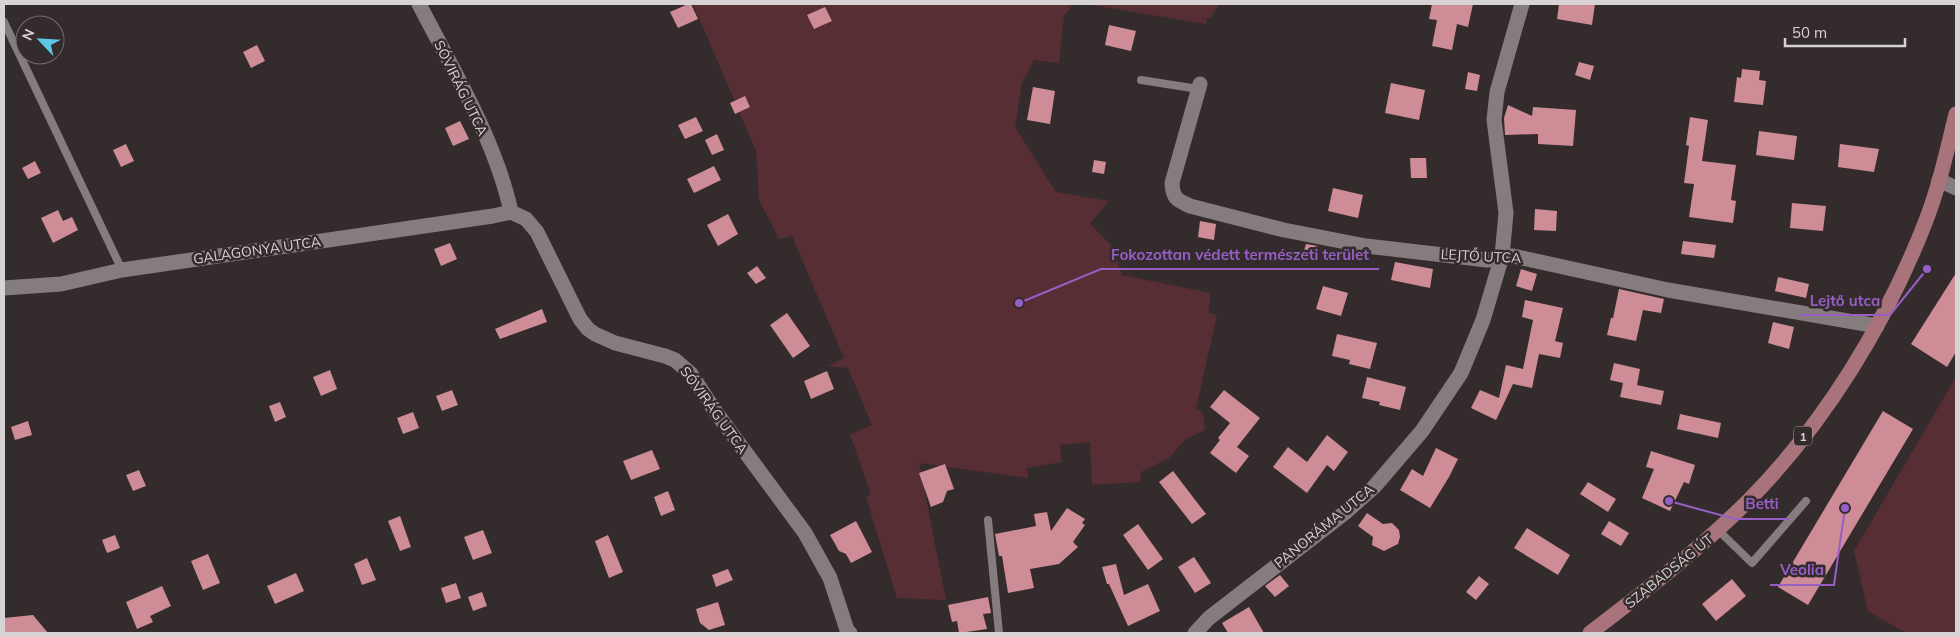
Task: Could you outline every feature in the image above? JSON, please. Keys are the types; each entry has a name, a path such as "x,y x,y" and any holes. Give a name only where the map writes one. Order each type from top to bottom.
{"main road":[{"name":"SZABADSÁG ÚT","path":"1590,633 1648,590 1718,530 1774,474 1840,387 1877,326 1926,222 1956,114"}],"street":[{"name":"SÓVIRÁG UTCA","path":"419,4 485,137 511,212 526,219 537,232 580,319 588,329 596,334 615,343 675,360 691,374 715,411 805,533 830,578 843,632"},
{"name":"PANORÁMA UTCA","path":"1195,633 1209,618 1347,511 1374,487 1422,431 1461,373 1483,320 1502,256 1506,213 1494,120 1497,92 1522,4"},
{"name":"LEJTŐ UTCA","path":"1199,87 1173,176 1172,193 1178,200 1190,206 1284,230 1366,246 1487,260 1502,256 1513,256 1668,290 1877,326"},
{"path":"1939,180 1956,188"},
{"name":"GALAGONYA UTCA","path":"4,288 62,284 122,270 511,212"}],"lane":[{"path":"4,22 122,270"},
{"path":"1141,80 1199,87"},
{"path":"1718,530 1752,563 1806,501"},
{"path":"988,520 999,633"}],"shaded area":[{"path":"693,4 1073,4 1064,16 1059,63 1034,60 1022,83 1015,127 1056,192 1109,201 1090,224 1112,246 1122,275 1211,293 1208,313 1217,315 1196,409 1203,413 1205,430 1186,439 1169,458 1141,472 1140,482 1092,485 1090,442 1060,445 1062,462 1027,468 1028,478 919,463 946,600 897,598 866,497 871,494 850,435 872,425 848,368 828,366 844,358 792,236 779,239 759,200 756,151"},
{"path":"1086,4 1219,4 1210,19 1207,18 1206,24"},
{"path":"1956,377 1956,633 1906,633 1868,611 1854,551"}],"building":[{"path":"691,4 698,19 678,28 670,12"},
{"path":"1432,4 1473,4 1468,27 1457,24 1452,50 1432,46 1437,20 1429,19"},
{"path":"1559,4 1595,4 1592,25 1557,19"},
{"path":"825,7 832,21 814,29 807,15"},
{"path":"1109,25 1136,31 1131,51 1105,45"},
{"path":"257,45 265,61 251,68 243,52"},
{"path":"1579,62 1594,66 1590,80 1575,75"},
{"path":"1742,69 1760,71 1759,80 1766,81 1763,105 1734,102 1737,77 1741,78"},
{"path":"1468,72 1480,75 1477,91 1465,89"},
{"path":"1391,83 1425,90 1419,120 1385,113"},
{"path":"1033,87 1055,91 1050,124 1027,120"},
{"path":"745,96 750,107 735,114 730,103"},
{"path":"1508,105 1532,116 1533,107 1576,110 1573,146 1538,144 1538,134 1505,135 1504,118"},
{"path":"696,117 703,131 685,139 678,125"},
{"path":"1690,117 1708,120 1702,161 1736,165 1731,200 1736,201 1733,223 1689,217 1694,184 1684,183 1689,146 1686,145"},
{"path":"460,121 469,139 453,146 445,128"},
{"path":"1759,131 1797,136 1794,160 1756,155"},
{"path":"717,134 724,150 712,155 705,140"},
{"path":"126,144 134,161 121,167 113,150"},
{"path":"1840,144 1879,149 1874,172 1838,167"},
{"path":"1410,158 1426,158 1427,178 1411,178"},
{"path":"1094,160 1106,162 1104,174 1092,172"},
{"path":"35,161 41,173 28,179 22,168"},
{"path":"714,166 721,180 694,193 687,179"},
{"path":"1333,188 1363,195 1358,218 1328,211"},
{"path":"1792,203 1826,206 1823,231 1790,228"},
{"path":"1535,209 1557,211 1556,231 1534,230"},
{"path":"58,210 63,221 72,217 78,230 53,243 41,218"},
{"path":"728,214 738,234 718,246 707,225"},
{"path":"1200,221 1216,224 1214,240 1198,237"},
{"path":"1683,241 1716,245 1714,258 1681,254"},
{"path":"450,243 457,259 441,266 434,249"},
{"path":"1306,244 1318,246 1316,256 1303,254"},
{"path":"1395,262 1433,269 1430,288 1391,280"},
{"path":"757,266 766,278 756,284 747,273"},
{"path":"1521,269 1537,274 1532,291 1516,286"},
{"path":"1956,273 1956,352 1947,367 1911,344"},
{"path":"1778,277 1809,284 1806,298 1775,291"},
{"path":"1323,286 1348,293 1341,316 1316,309"},
{"path":"1619,289 1664,299 1661,313 1643,310 1636,341 1607,335 1611,318 1613,318"},
{"path":"1525,300 1563,308 1555,341 1563,343 1560,358 1539,354 1532,388 1513,384 1496,420 1471,408 1480,390 1499,398 1506,365 1523,369 1533,320 1522,317"},
{"path":"542,309 547,322 500,339 495,329"},
{"path":"787,313 810,346 793,358 770,325"},
{"path":"1773,322 1794,327 1789,349 1768,343"},
{"path":"1337,334 1377,343 1370,369 1349,364 1350,360 1332,356"},
{"path":"1614,363 1640,369 1637,385 1664,391 1661,405 1620,397 1623,383 1610,380"},
{"path":"330,370 337,389 321,396 313,377"},
{"path":"827,371 834,389 811,399 804,381"},
{"path":"1367,377 1406,387 1400,410 1379,405 1380,402 1362,398"},
{"path":"452,390 458,405 442,411 436,396"},
{"path":"1224,390 1260,418 1237,447 1249,456 1236,473 1210,453 1220,440 1218,438 1230,423 1210,407"},
{"path":"280,402 286,417 275,422 269,406"},
{"path":"1883,411 1913,429 1808,605 1778,587"},
{"path":"413,412 419,428 403,434 397,418"},
{"path":"1680,414 1721,423 1718,438 1677,429"},
{"path":"28,421 32,435 15,440 11,427"},
{"path":"1327,435 1348,452 1334,471 1327,465 1307,493 1273,467 1288,447 1307,462"},
{"path":"1436,448 1458,459 1430,508 1400,490 1412,469 1423,476"},
{"path":"652,450 660,469 631,480 623,461"},
{"path":"1651,451 1695,465 1689,484 1684,482 1670,511 1642,498 1654,469 1646,467"},
{"path":"945,464 954,489 947,491 943,502 931,507 919,473"},
{"path":"139,470 146,486 133,491 126,475"},
{"path":"1173,471 1206,514 1192,524 1159,482"},
{"path":"1588,482 1616,499 1608,512 1580,494"},
{"path":"668,491 675,510 661,516 654,497"},
{"path":"1067,508 1085,519 1082,523 1085,525 1073,542 1078,547 1059,564 1030,569 1034,588 1008,593 1002,556 999,556 995,534 1036,526 1034,514 1047,512 1051,531"},
{"path":"1367,513 1383,524 1392,523 1399,530 1398,544 1384,551 1372,545 1373,537 1358,526"},
{"path":"400,516 411,547 400,551 388,521"},
{"path":"856,521 872,552 851,563 846,554 839,551 830,535"},
{"path":"1609,521 1629,533 1621,546 1601,534"},
{"path":"1138,524 1163,559 1148,570 1123,535"},
{"path":"1527,528 1570,555 1558,575 1514,548"},
{"path":"483,530 492,553 473,560 464,537"},
{"path":"115,535 120,548 107,553 102,540"},
{"path":"608,535 623,572 609,578 595,541"},
{"path":"208,554 220,583 203,590 191,561"},
{"path":"1194,557 1211,583 1195,593 1178,567"},
{"path":"367,558 376,580 362,585 354,564"},
{"path":"1116,564 1124,595 1148,584 1160,611 1128,626 1109,584 1107,584 1102,567"},
{"path":"728,569 733,580 716,587 712,575"},
{"path":"296,573 304,591 275,604 267,586"},
{"path":"1280,575 1289,586 1275,597 1265,586"},
{"path":"1479,576 1489,584 1476,600 1466,592"},
{"path":"1732,579 1746,596 1716,621 1702,604"},
{"path":"456,583 461,598 446,603 441,588"},
{"path":"162,586 171,606 150,616 153,622 137,629 126,602"},
{"path":"482,592 487,606 473,611 468,597"},
{"path":"988,597 991,613 983,614 987,629 959,633 957,621 952,622 948,605"},
{"path":"718,602 725,625 709,630 700,623 696,609"},
{"path":"1249,607 1264,633 1228,633 1222,623"},
{"path":"33,615 48,633 4,633 4,618"}],"place":[{"name":"Lejtő utca","path":"1927,269"},
{"name":"Fokozottan védett természeti terület","path":"1019,303"},
{"name":"Betti","path":"1669,501"},
{"name":"Veolia","path":"1845,508"}]}
